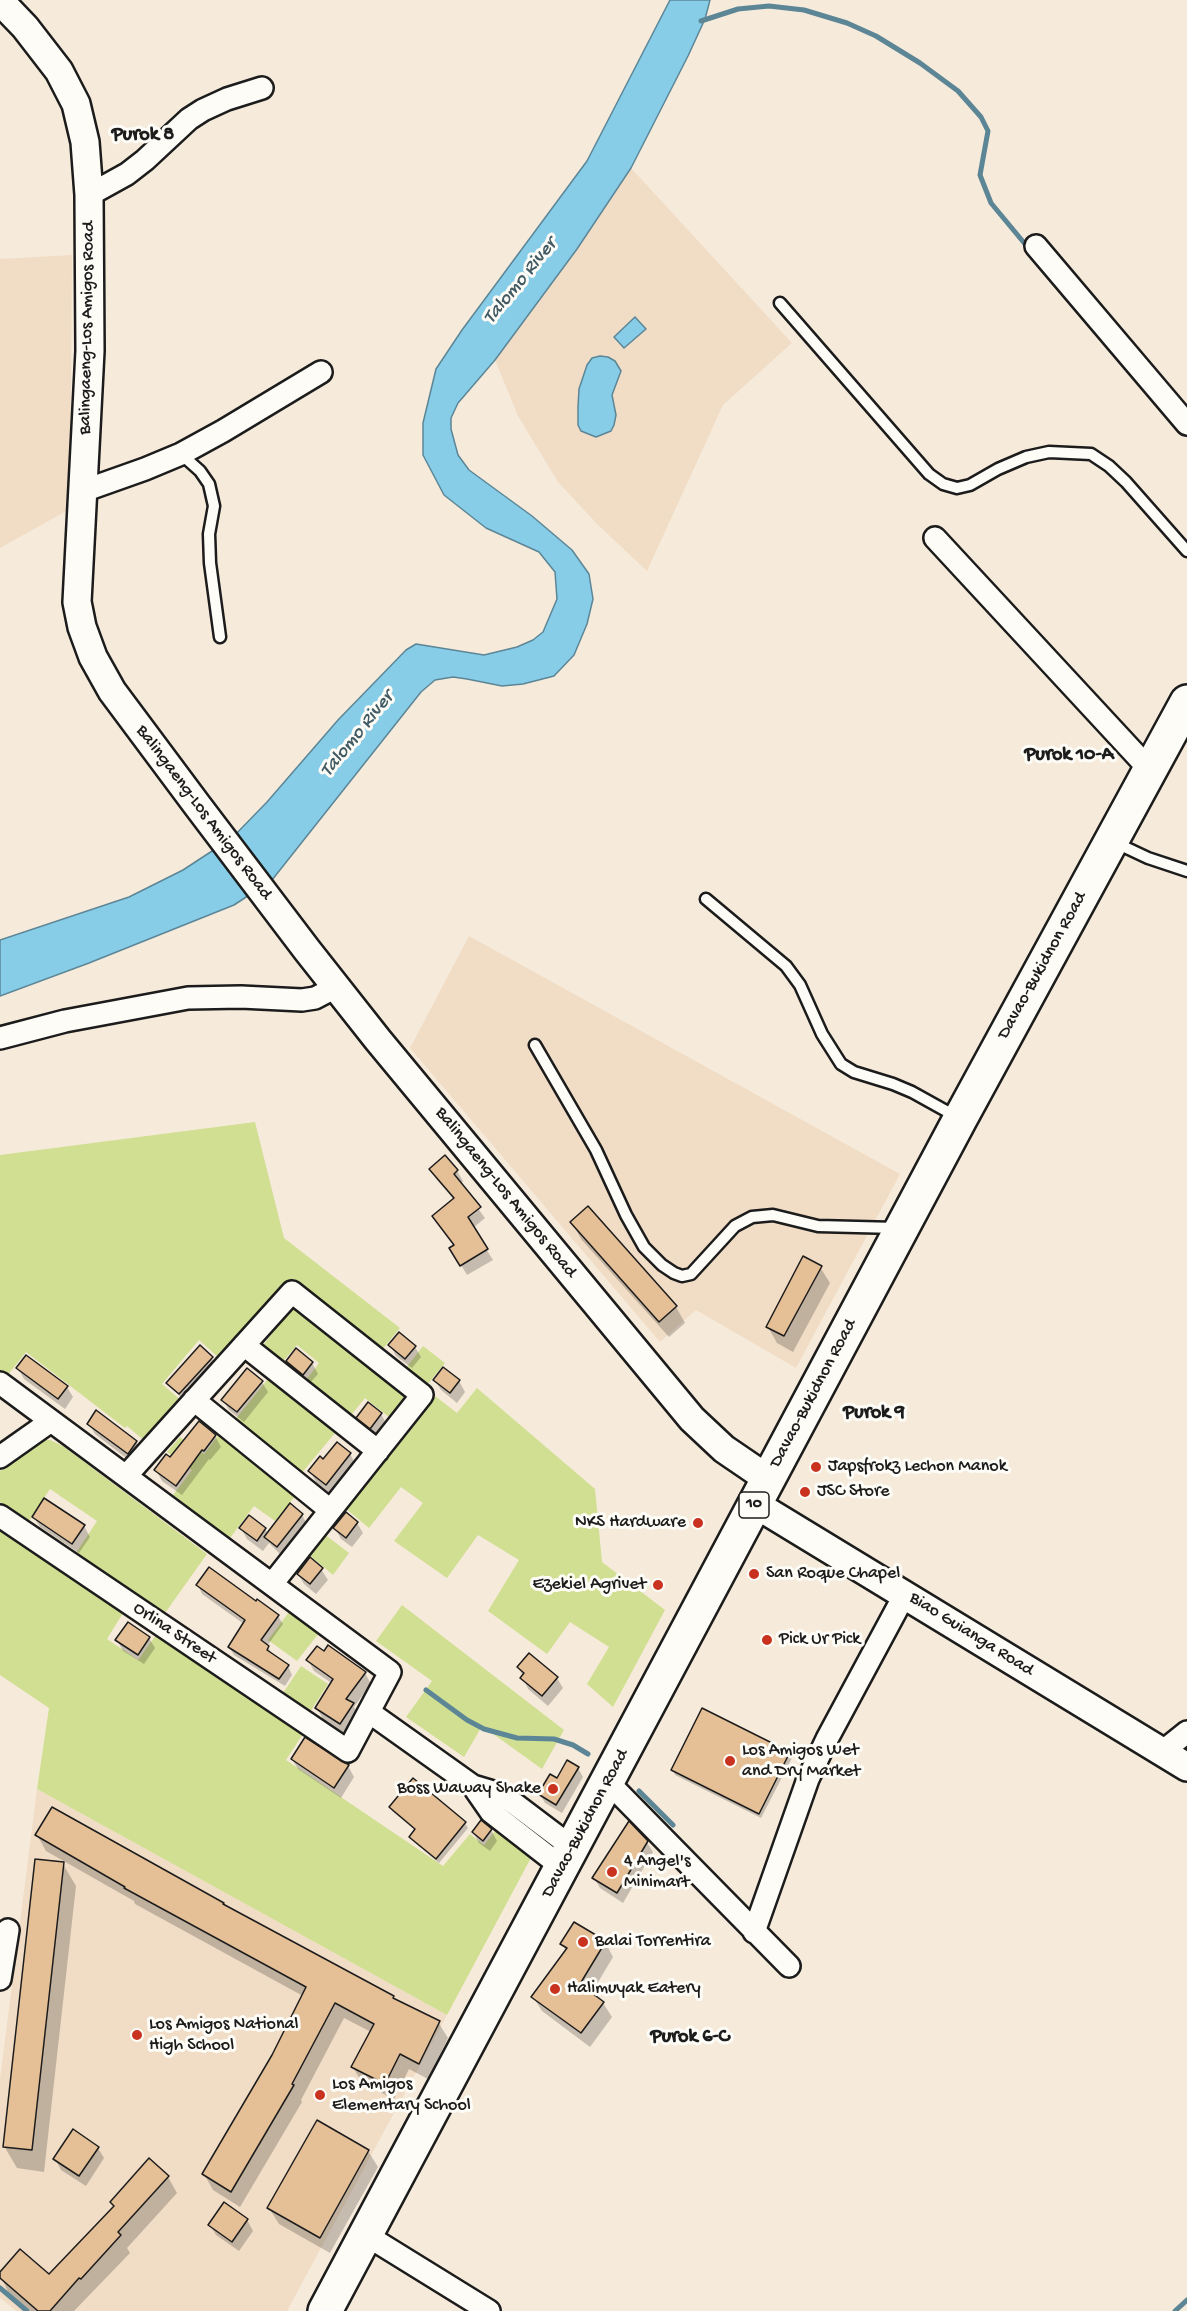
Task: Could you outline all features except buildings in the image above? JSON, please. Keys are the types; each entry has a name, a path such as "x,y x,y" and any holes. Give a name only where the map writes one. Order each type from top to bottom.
{"highway":[{"name":"Davao-Bukidnon Road","path":"325,2311 960,1119 1187,702"}],"street":[{"name":"Balingaeng-Los Amigos Road","path":"0,1 25,27 58,71 76,104 85,142 89,195 90,351 77,602 82,627 93,657 112,691 336,987 685,1411 762,1491"},
{"path":"89,195 127,174 189,119 203,110 227,99 262,88"},
{"path":"1036,246 1187,424"},
{"path":"84,491 181,454 321,372"},
{"path":"935,538 1150,770"},
{"path":"0,1038 65,1021 188,998 302,1000 326,993 336,987"},
{"path":"126,1476 292,1292 422,1395 272,1584"},
{"path":"244,1345 378,1451"},
{"path":"0,1383 390,1672 369,1712 473,1786 490,1812 568,1858"},
{"path":"194,1400 330,1510"},
{"path":"0,1457 51,1421"},
{"name":"Biao Guianga Road","path":"762,1491 905,1594 1187,1767"},
{"name":"Orlina Street","path":"0,1516 348,1751 369,1712"},
{"path":"754,1932 808,1779 905,1594"},
{"path":"1162,1752 1187,1732"},
{"path":"608,1782 789,1966"},
{"path":"0,1979 8,1930"},
{"path":"366,2235 489,2311"}],"lane":[{"path":"780,303 929,474 943,484 957,488 970,485 1026,457 1049,452 1091,454 1109,466 1126,482 1187,551"},
{"path":"181,454 200,471 209,484 214,506 209,534 210,563 220,637"},
{"path":"1111,841 1148,858 1187,871"},
{"path":"706,899 786,966 800,985 822,1034 841,1064 854,1072 912,1092 960,1119"},
{"path":"535,1045 596,1150 626,1215 644,1246 662,1265 674,1273 682,1276 691,1274 735,1226 752,1217 773,1215 818,1227 903,1228"}],"shaded area":[{"path":"631,168 792,343 723,405 647,571 598,525 558,482 518,416 495,360 577,249"},
{"path":"72,255 70,509 0,548 0,259"},
{"path":"469,936 900,1174 796,1368 696,1310 660,1342 410,1048"},
{"path":"37,1789 447,2015 287,2311 16,2311 0,2298 0,2079"}],"green space":[{"path":"255,1122 284,1238 400,1328 382,1350 291,1279 220,1359 199,1340 162,1384 183,1402 146,1442 26,1352 7,1376 0,1371 0,1155"},
{"path":"293,1307 405,1396 389,1417 365,1398 348,1419 303,1384 319,1363 297,1345 280,1365 260,1349"},
{"path":"423,1346 445,1363 427,1385 406,1368"},
{"path":"268,1379 335,1433 300,1475 234,1421"},
{"path":"477,1388 595,1489 602,1562 665,1610 613,1707 587,1684 609,1647 570,1622 547,1654 488,1611 519,1560 478,1535 447,1578 394,1541 423,1503 401,1487 369,1528 344,1507 435,1396 457,1413"},
{"path":"220,1433 296,1495 275,1521 254,1506 230,1538 173,1495 192,1470 167,1452 180,1437 204,1454"},
{"path":"44,1440 50,1440 63,1446 207,1554 165,1613 76,1553 97,1521 50,1489 29,1521 0,1502 0,1471"},
{"path":"0,1529 123,1613 107,1639 138,1660 156,1635 303,1734 286,1760 443,1866 470,1834 484,1845 498,1827 533,1854 447,2015 37,1789 49,1708 0,1675"},
{"path":"324,1534 349,1553 333,1575 308,1554"},
{"path":"402,1605 564,1730 542,1769 482,1726 464,1757 406,1717 432,1681 376,1641"},
{"path":"289,1612 319,1633 297,1661 268,1640"},
{"path":"301,1666 328,1684 310,1712 283,1693"}],"water":[{"name":"Talomo River","path":"670,0 710,0 705,19 688,56 631,168 577,249 495,360 458,403 451,418 451,429 458,455 469,470 532,516 572,550 589,574 593,599 587,624 574,655 554,676 523,684 502,686 453,677 435,680 421,692 272,880 234,905 0,996 0,940 129,897 183,870 232,838 267,802 338,720 406,650 416,644 484,655 517,647 533,640 543,632 557,599 555,572 539,552 486,528 444,495 423,455 423,423 436,369 462,330 587,161"},
{"path":"635,317 646,329 624,348 614,337"},
{"path":"600,356 615,361 621,371 612,395 616,415 614,425 611,431 596,437 581,431 578,425 578,407 579,389 587,365 592,358"}],"waterway":[{"path":"701,21 738,9 769,6 804,10 847,23 876,36 920,63 958,91 981,117 988,131 980,175 991,203 1030,250"},
{"path":"426,1690 467,1720 484,1729 517,1738 554,1739 573,1745 588,1754"},
{"path":"639,1791 673,1825"},
{"path":"0,2288 27,2311"},
{"path":"1175,2311 1187,2300"}],"place":[{"name":"Japsfrokz Lechon Manok","path":"816,1467"},
{"name":"JSC Store","path":"805,1492"},
{"name":"NKS Hardware","path":"698,1523"},
{"name":"San Roque Chapel","path":"754,1574"},
{"name":"Ezekiel Agrivet","path":"658,1585"},
{"name":"Pick Ur Pick","path":"767,1640"},
{"name":"Los Amigos Wet and Dry Market","path":"730,1761"},
{"name":"Boss Waway Shake","path":"553,1789"},
{"name":"4 Angel's Minimart","path":"612,1872"},
{"name":"Balai Torrentira","path":"583,1942"},
{"name":"Halimuyak Eatery","path":"555,1989"},
{"name":"Los Amigos National High School","path":"137,2035"},
{"name":"Los Amigos Elementary School","path":"320,2095"}],"district":[{"name":"Purok 8","path":"143,136"},
{"name":"Purok 10-A","path":"1069,756"},
{"name":"Purok 9","path":"874,1414"},
{"name":"Purok 6-C","path":"690,2038"}]}
